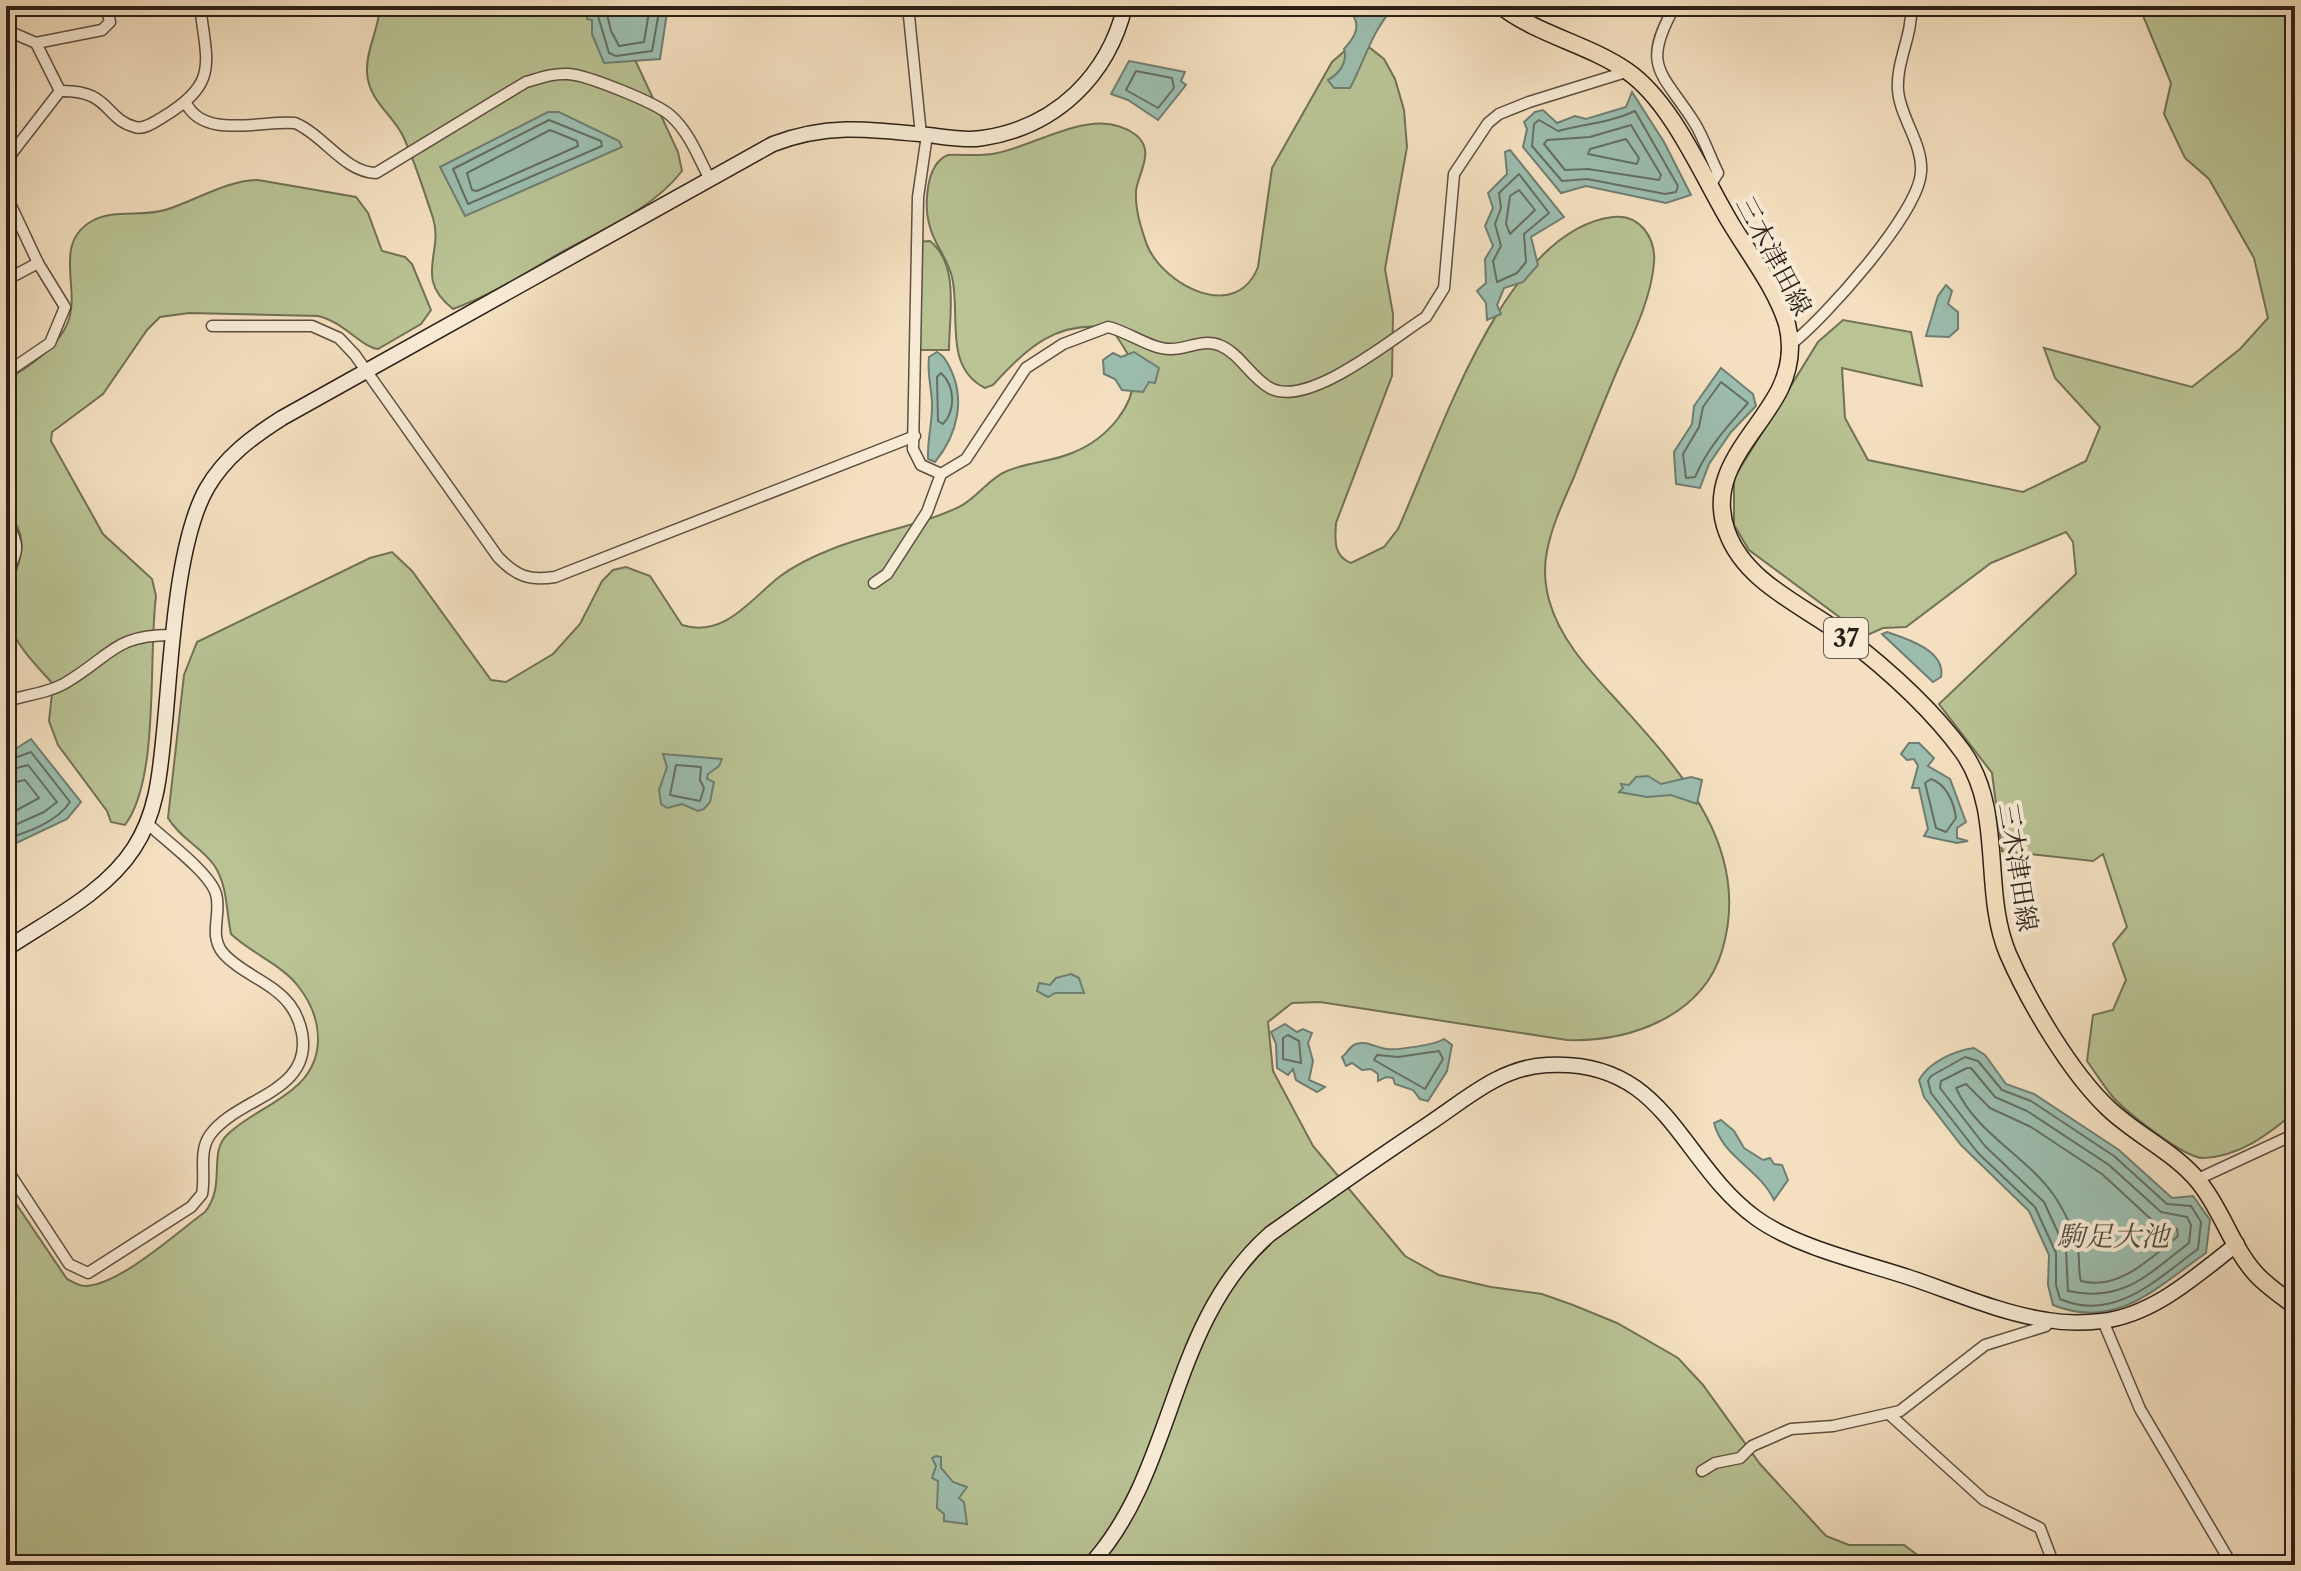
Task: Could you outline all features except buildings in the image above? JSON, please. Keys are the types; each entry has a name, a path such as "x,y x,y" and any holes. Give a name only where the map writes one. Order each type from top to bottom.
{"main road":[{"name":"三木津田線","path":"1501,6 1629,71 1662,107 1770,289 1787,326 1790,365 1783,384 1741,444 1723,491 1725,529 1737,555 1760,578 1846,638 1928,710 1966,756 1984,798 1999,922 2007,951 2025,986 2098,1097 2198,1179 2257,1274 2295,1306"}],"street":[{"path":"6,30 36,43 102,30 110,22 106,6"},
{"path":"60,91 95,96 132,127 141,128 186,103 196,94 205,76 200,6"},
{"path":"908,6 924,135 918,197 913,449 921,465 941,474"},
{"path":"6,949 114,874 148,824 157,796 174,635 190,532 197,508 223,466 261,431 773,144 803,133 849,128 982,139 1021,128 1051,114 1077,95 1099,68 1118,33 1125,6"},
{"path":"1675,6 1660,32 1657,69 1700,132 1718,173 1709,187"},
{"path":"1790,345 1828,312 1905,211 1917,189 1921,157 1898,89 1913,25 1911,6"},
{"path":"36,43 60,91"},
{"path":"874,583 887,574 927,512 941,474 966,459 1026,368 1063,344 1099,329 1122,330 1169,350 1215,344 1231,350 1258,378 1283,393 1300,392 1334,376 1426,317 1437,304 1444,288 1454,174 1488,123 1499,114 1529,102 1629,71"},
{"path":"186,103 191,114 209,124 295,123 308,128 364,173 376,173 526,82 549,75 571,74 653,104 672,116 685,132 710,180"},
{"path":"6,171 12,153 60,91"},
{"path":"6,195 38,263 65,307 50,343 6,373"},
{"path":"6,280 38,263"},
{"path":"212,326 312,326 327,330 355,355 498,557 512,572 526,578 555,577 915,436"},
{"path":"6,522 17,540 19,552 6,574"},
{"path":"6,701 66,684 124,641 146,634 174,635"},
{"path":"6,1168 69,1264 88,1273 191,1207 202,1194 203,1151 213,1130 292,1076 301,1062 304,1045 294,1009 283,996 225,955 216,942 217,896 210,882 148,824"},
{"path":"1090,1565 1128,1512 1195,1339 1217,1295 1243,1258 1270,1234 1470,1095 1519,1070 1570,1064 1599,1068 1626,1079 1652,1098 1732,1196 1757,1218 1826,1250 2047,1320 2103,1321 2150,1306 2182,1287 2237,1244"},
{"path":"2198,1179 2295,1134"},
{"path":"1702,1471 1715,1463 1740,1458 1758,1443 1791,1429 1833,1426 1900,1411 1985,1345 2034,1332 2046,1326 2047,1320"},
{"path":"2103,1321 2140,1409 2232,1565"},
{"path":"1889,1414 1984,1500 2040,1528 2054,1565"}],"green space":[{"path":"380,6 610,6 678,152 682,171 656,197 625,218 494,291 453,309 441,298 432,276 435,243 433,218 415,166 403,136 376,99 368,82 368,55"},
{"path":"2139,6 2295,6 2295,1112 2241,1149 2203,1158 2169,1142 2129,1112 2112,1096 2087,1061 2093,1015 2113,1010 2126,980 2113,944 2127,927 2103,854 2093,861 2002,851 1992,773 1939,704 2076,574 2073,542 2066,532 1991,563 1906,627 1883,628 1865,636 1749,550 1734,525 1734,478 1818,342 1843,320 1911,332 1922,386 1842,368 1845,418 1868,460 2023,492 2086,461 2100,427 2055,378 2044,348 2192,387 2240,349 2268,318 2254,258 2209,179 2185,158 2164,114 2171,83"},
{"path":"1360,45 1370,48 1384,59 1395,79 1404,110 1407,147 1385,269 1393,314 1392,376 1336,523 1338,552 1351,563 1384,547 1398,529 1479,345 1507,298 1539,259 1574,231 1613,217 1631,219 1638,224 1649,237 1654,254 1646,302 1555,522 1546,557 1547,588 1554,614 1575,651 1660,750 1703,810 1718,842 1727,876 1729,912 1722,951 1712,974 1698,993 1681,1009 1638,1030 1615,1036 1567,1040 1320,1002 1292,1003 1268,1022 1273,1071 1313,1146 1405,1256 1439,1275 1542,1294 1573,1305 1617,1323 1678,1358 1703,1385 1760,1464 1826,1536 1849,1545 1904,1545 1931,1565 6,1565 6,1189 67,1279 85,1286 114,1277 131,1268 205,1212 215,1191 217,1160 222,1142 235,1128 293,1089 312,1066 316,1053 317,1026 307,999 284,972 231,934 219,873 168,818 184,675 197,642 370,558 392,552 412,571 491,680 506,682 553,654 580,624 602,581 613,570 626,567 650,576 682,625 697,628 711,626 735,615 779,577 812,558 848,543 944,514 965,503 1007,471 1064,456 1084,447 1108,430 1126,407 1133,379 1126,350 1111,328 1075,328 1059,332 1032,348 993,385 985,388 972,379 958,354 952,277 928,219 928,187 935,167 948,155 997,153 1085,125 1120,127 1136,135 1145,148 1136,205 1147,245 1156,260 1168,274 1184,285 1218,295 1234,293 1248,284 1258,267 1272,168 1332,62 1347,49"},
{"path":"258,180 356,197 368,213 382,251 405,257 412,264 431,310 421,324 378,349 365,344 336,323 318,316 189,313 160,317 147,330 103,394 52,432 51,441 103,534 152,579 156,596 151,716 143,778 136,804 125,825 111,822 107,811 58,745 49,721 53,684 22,648 9,623 10,591 21,552 21,539 17,525 6,511 6,381 42,356 63,332 71,309 70,254 73,242 92,221 118,214 165,210 223,187"},
{"path":"930,241 946,263 949,277 949,350 916,350 917,242"}],"water":[{"path":"588,6 668,6 660,59 604,63 592,34 592,20 587,19"},
{"path":"1362,6 1395,6 1375,35 1350,88 1334,88 1328,80 1344,63 1344,49 1356,30 1354,17"},
{"path":"1129,61 1185,72 1181,81 1186,85 1158,120 1128,100 1111,94"},
{"path":"1632,92 1664,142 1691,195 1666,203 1586,186 1561,193 1523,147 1527,129 1524,122 1535,112 1543,110 1557,123 1575,116 1586,119 1626,107"},
{"path":"548,112 559,112 619,141 622,147 465,216 440,167"},
{"path":"1510,150 1564,217 1531,237 1538,265 1523,282 1504,288 1497,305 1501,314 1487,320 1486,303 1477,291 1486,283 1485,259 1493,246 1485,226 1493,208 1488,193 1507,174 1505,152"},
{"path":"1946,285 1952,291 1948,304 1958,312 1958,329 1949,337 1926,336 1938,296"},
{"path":"937,352 954,378 958,403 954,428 935,462 928,459 932,409 929,357"},
{"path":"1134,352 1159,368 1155,383 1149,382 1143,392 1122,390 1115,379 1104,374 1103,360 1113,353 1121,357"},
{"path":"1721,368 1753,394 1756,406 1731,432 1709,464 1700,488 1676,484 1674,452 1692,424 1694,406"},
{"path":"1887,632 1915,642 1932,653 1941,668 1941,677 1933,682 1882,634"},
{"path":"31,739 81,802 67,819 6,848 6,755"},
{"path":"1909,743 1919,743 1934,758 1928,766 1950,779 1966,822 1957,828 1957,838 1968,841 1957,843 1924,836 1928,829 1919,788 1912,788 1918,766 1914,759 1907,760 1901,754"},
{"path":"663,754 722,759 719,766 708,774 707,779 714,782 710,802 704,809 698,811 682,804 667,808 661,804 659,790 667,767"},
{"path":"1648,776 1661,784 1691,777 1702,780 1697,804 1671,795 1647,797 1619,792 1623,788 1621,784 1629,785 1636,777"},
{"path":"1071,974 1079,978 1084,993 1055,993 1048,997 1037,991 1039,983 1050,985 1056,978"},
{"path":"1285,1024 1297,1032 1303,1029 1312,1033 1308,1043 1313,1061 1309,1080 1325,1087 1317,1092 1296,1080 1293,1069 1288,1075 1277,1068 1276,1044 1271,1032"},
{"path":"1444,1039 1452,1045 1447,1071 1428,1101 1420,1099 1413,1090 1395,1084 1393,1078 1378,1081 1378,1074 1371,1069 1362,1070 1352,1063 1346,1066 1342,1057 1360,1043 1392,1049"},
{"name":"駒足大池","path":"1974,1048 1985,1055 2006,1084 2034,1094 2119,1150 2172,1198 2193,1196 2210,1220 2206,1253 2153,1291 2117,1309 2076,1312 2053,1305 2048,1285 2049,1255 2029,1211 1961,1145 1924,1097 1919,1080 1929,1068 1950,1055"},
{"path":"1721,1120 1734,1131 1744,1148 1763,1160 1770,1158 1774,1164 1782,1165 1788,1180 1774,1200 1760,1179 1725,1145 1714,1123"},
{"path":"941,1457 941,1468 953,1482 967,1487 959,1498 964,1502 967,1524 944,1521 944,1514 937,1508 938,1481 932,1478 936,1466 932,1458"}]}
